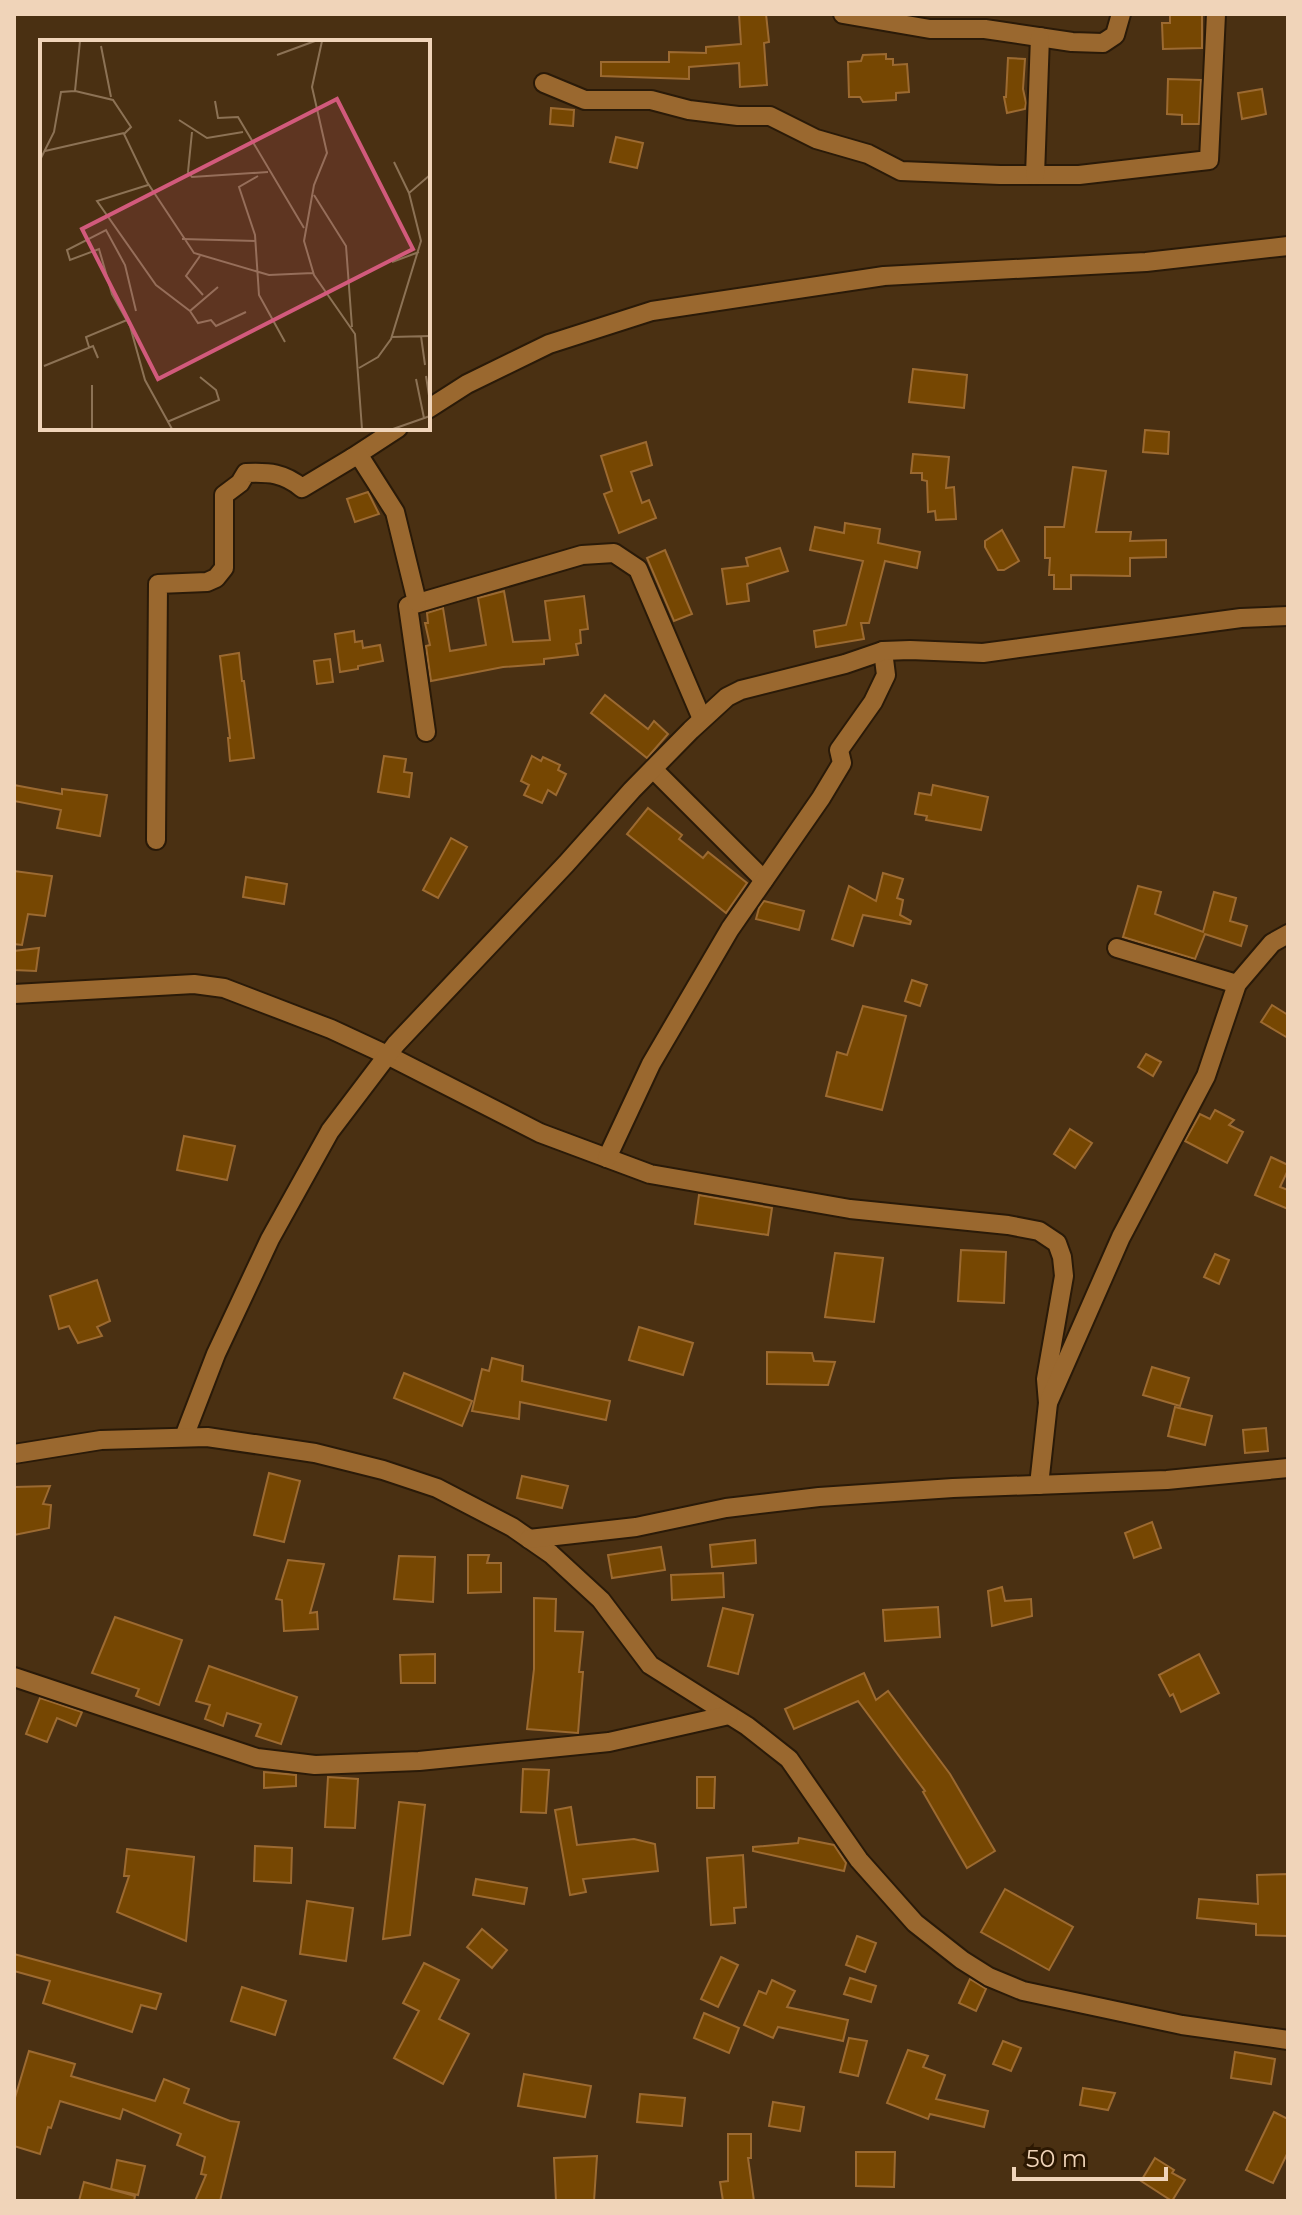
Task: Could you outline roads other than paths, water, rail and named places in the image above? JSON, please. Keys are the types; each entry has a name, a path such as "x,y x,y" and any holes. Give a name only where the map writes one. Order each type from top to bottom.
{"street":[{"path":"843,14 930,29 985,29 1072,42 1103,43 1115,35 1121,14"},
{"path":"544,83 585,100 651,100 689,110 770,116 816,139 868,154 901,171 1079,175 1209,160 1216,14"},
{"path":"1035,175 1040,37"},
{"path":"430,408 467,384 549,344 652,311 884,276 1146,262 1288,246"},
{"path":"156,840 158,584 207,582 216,578 224,568 224,495 240,483 246,473 265,472 290,478 302,488 395,430"},
{"path":"352,458 360,457 395,512 417,602"},
{"path":"426,732 408,606 582,555 614,553 638,569 702,719"},
{"path":"184,1437 216,1354 270,1239 330,1131 387,1055 653,769 727,697 741,690 845,664 883,651 983,653 1241,618 1288,616"},
{"path":"607,1158 651,1064 730,929 842,763 839,750 873,702 886,675 883,651"},
{"path":"653,769 764,880"},
{"path":"1048,1403 1121,1237 1206,1076 1237,984 1272,943 1288,934"},
{"path":"1117,948 1237,984"},
{"path":"14,994 194,984 224,988 331,1029 540,1133 650,1174 850,1209 1039,1231 1057,1243 1064,1276 1046,1379 1048,1403 1039,1485"},
{"path":"14,1454 101,1440 207,1437 315,1453 383,1470 437,1488 512,1527 551,1554 601,1600 650,1665 769,1741 789,1759 859,1860 915,1923 962,1960 989,1977 1023,1991 1182,2025 1288,2040"},
{"path":"529,1539 636,1527 726,1508 819,1497 1167,1480 1288,1468"},
{"path":"14,1677 257,1758 315,1765 419,1761 609,1742 729,1715"}]}
